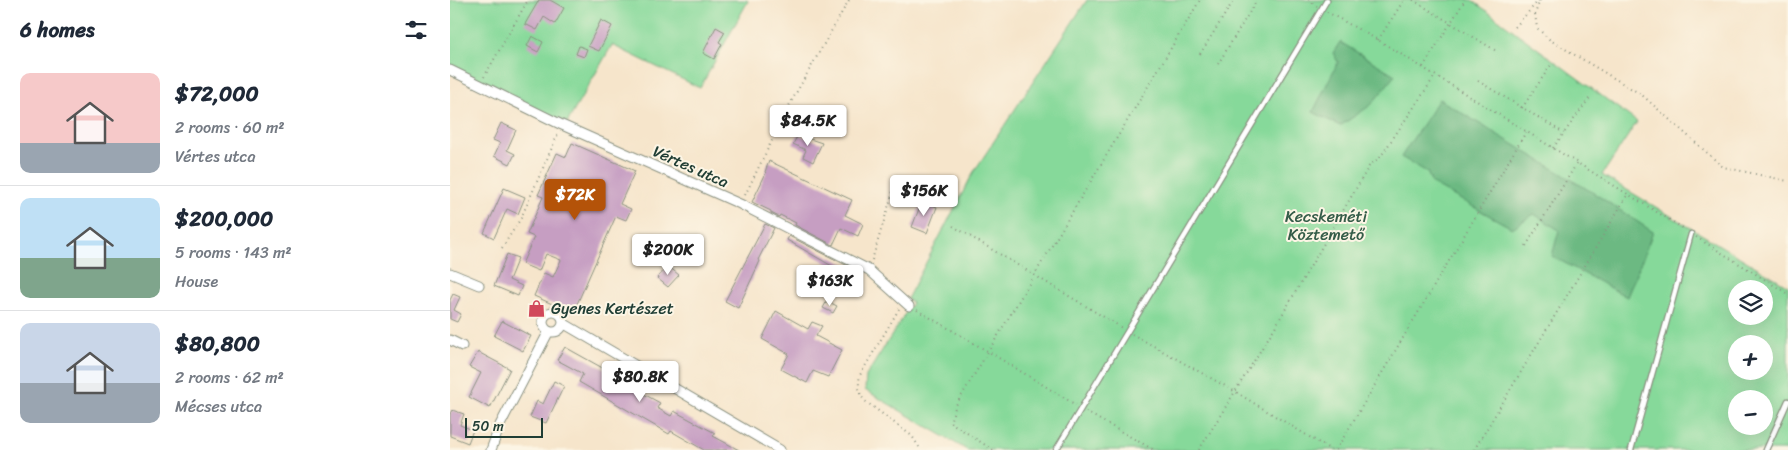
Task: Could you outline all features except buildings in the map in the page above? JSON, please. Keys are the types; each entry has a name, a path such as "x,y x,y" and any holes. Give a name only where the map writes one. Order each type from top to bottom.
{"street":[{"name":"Vértes utca","path":"450,70 562,125 740,204 869,270 909,306"},
{"path":"450,273 478,285"},
{"path":"563,323 556,331 549,330 543,322 545,316 550,312 559,314 563,323 780,450"},
{"path":"491,450 500,425 549,330"},
{"path":"450,340 462,346"}],"lane":[{"path":"1056,450 1327,0"},
{"path":"1630,450 1691,234"},
{"path":"1766,450 1788,401"}],"path":[{"path":"480,84 528,0"},
{"path":"740,204 791,102 849,0"},
{"path":"993,450 950,422 956,405 1200,0"},
{"path":"1200,54 1234,0"},
{"path":"1218,64 1257,0"},
{"path":"1308,0 1378,40 1788,294"},
{"path":"1378,40 1404,0"},
{"path":"1413,0 1498,52"},
{"path":"1423,68 1464,0"},
{"path":"1515,27 1540,0"},
{"path":"1540,0 1535,14 1537,28 1550,40 1642,96 1723,167 1788,181"},
{"path":"1522,108 1551,65"},
{"path":"1199,450 1371,163 1379,159 1435,76"},
{"path":"1478,81 1564,133"},
{"path":"1553,148 1591,96"},
{"path":"502,248 521,218 562,125"},
{"path":"1336,450 1526,131"},
{"path":"1526,246 1578,163"},
{"path":"869,270 894,188"},
{"path":"1474,450 1628,194"},
{"path":"953,226 1033,276 1234,391 1331,450"},
{"path":"921,450 912,436 866,402 860,395 858,385 860,375 899,309 909,306 989,352 1081,409 1154,450"}],"green space":[{"path":"450,0 748,1 700,88 612,45 567,123 450,66"},
{"name":"Kecskeméti Köztemető","path":"1087,0 1472,0 1637,122 1602,175 1788,286 1788,450 967,450 865,390 866,376 912,303 907,299 973,173"},
{"path":"1340,42 1395,75 1371,105 1340,126 1313,112 1338,62 1333,53"},
{"path":"1439,99 1600,197 1653,232 1627,297 1552,256 1559,230 1534,214 1512,228 1432,184 1427,172 1401,157"}],"place":[{"name":"Gyenes Kertészet","path":"537,308"}]}
